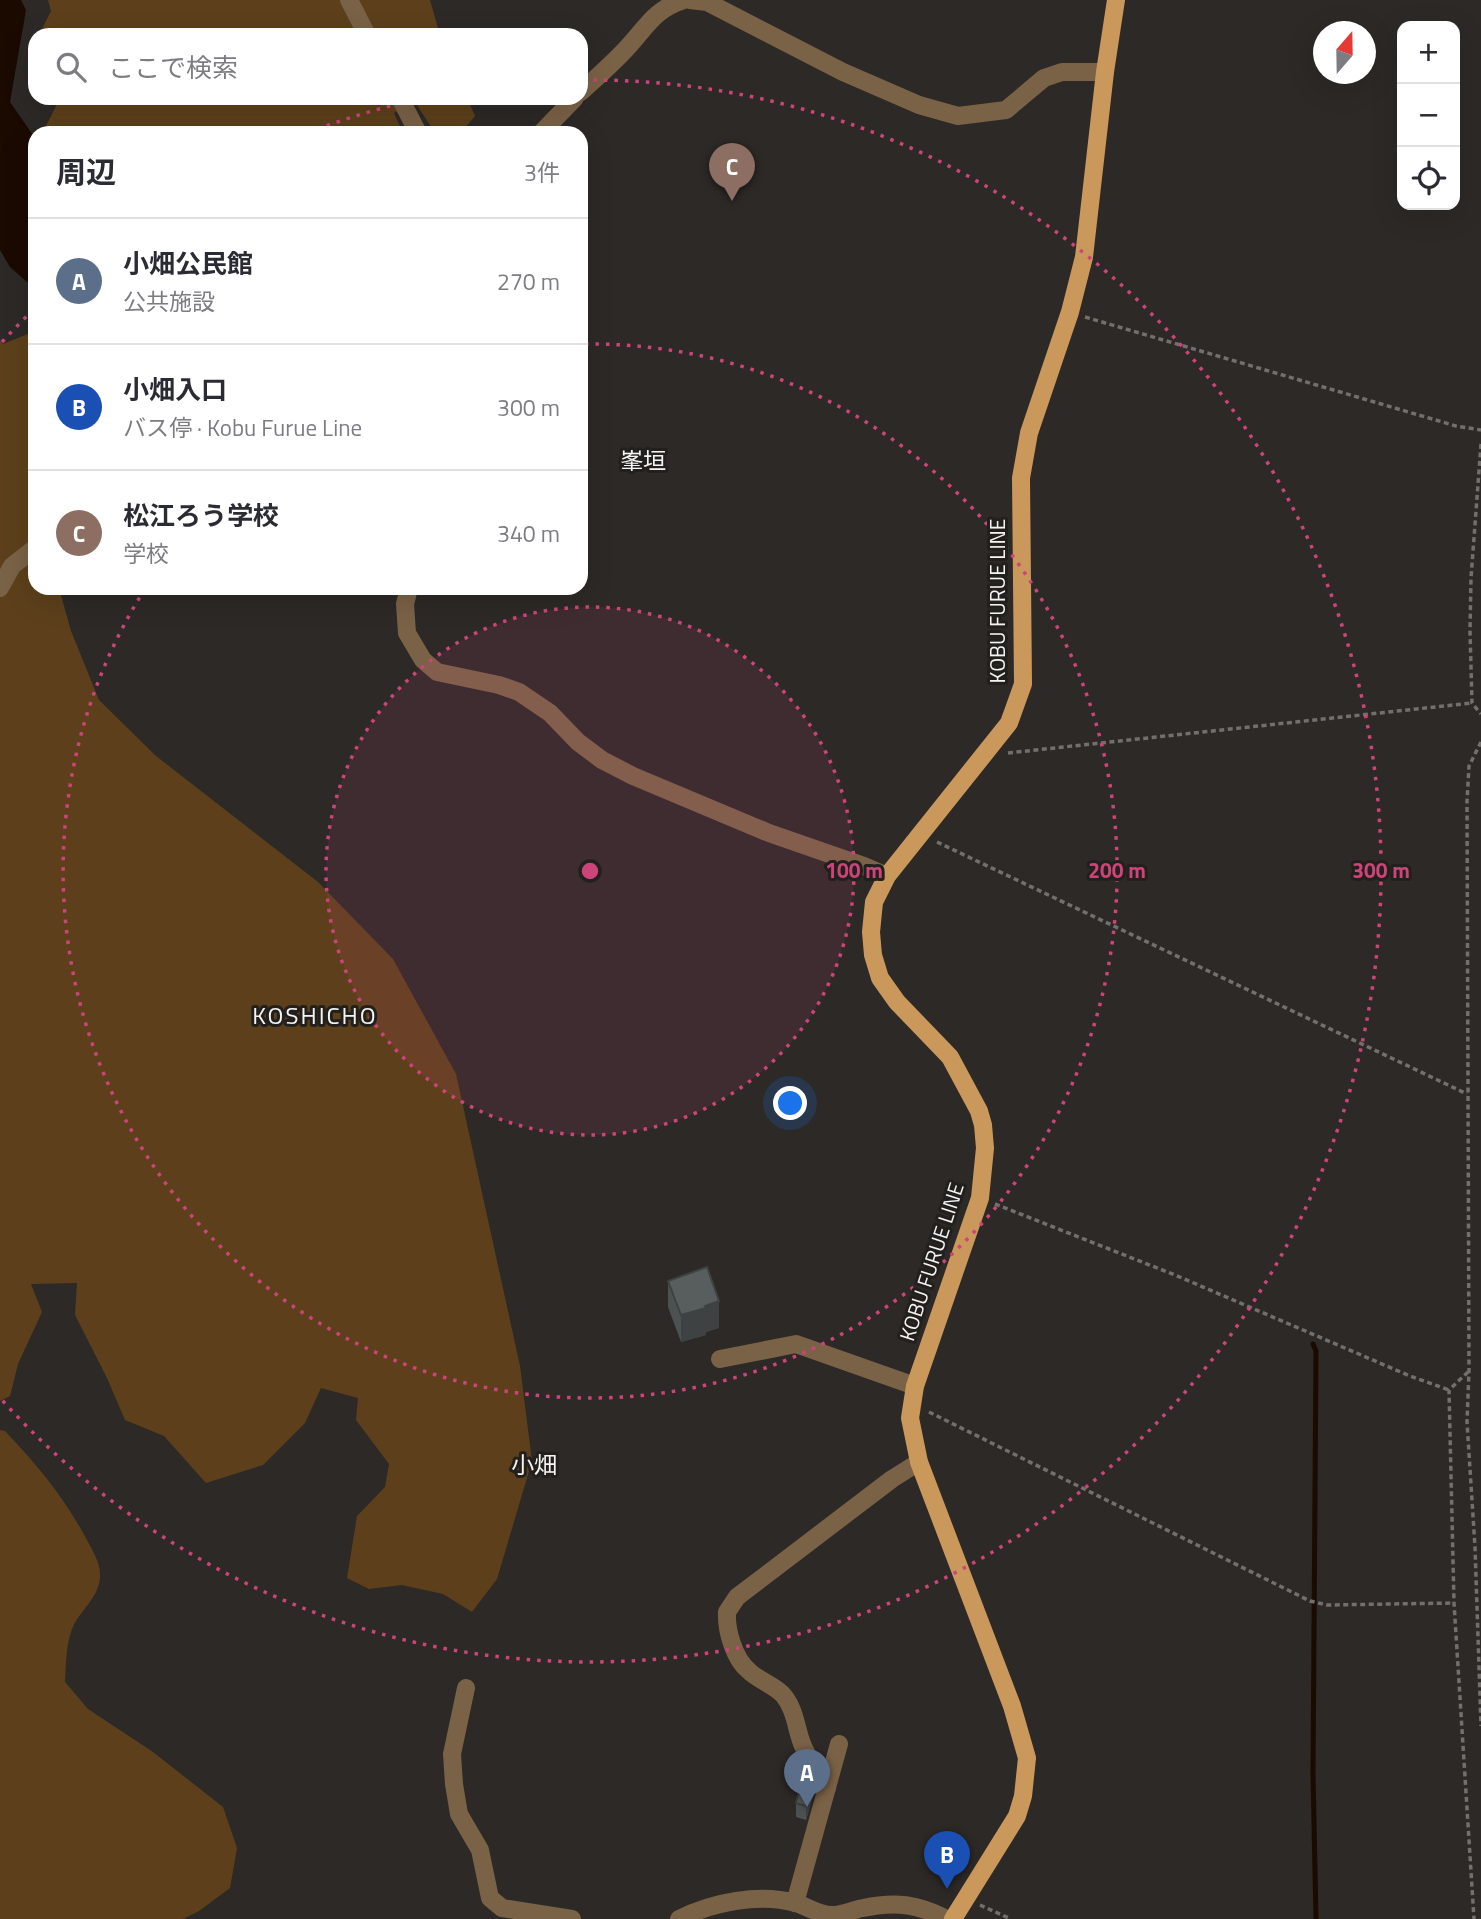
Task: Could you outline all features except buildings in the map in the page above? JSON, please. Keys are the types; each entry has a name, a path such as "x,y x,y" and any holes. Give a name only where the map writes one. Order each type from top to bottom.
{"main road":[{"name":"KOBU FURUE LINE","path":"953,1919 1017,1816 1023,1796 1027,1758 1012,1706 919,1462 912,1437 913,1395 980,1198 985,1148 979,1111 950,1057 897,1002 880,978 873,955 871,932 874,902 887,876 1009,723 1023,684 1023,458 1070,312 1084,257 1116,0"}],"street":[{"path":"349,0 363,28"},
{"path":"588,86 617,59 653,15 667,5 684,0"},
{"path":"690,0 707,2 844,72 919,104 958,116 1006,110 1044,78 1062,72 1105,72"},
{"path":"404,105 414,126"},
{"path":"548,126 568,105"},
{"path":"0,589 12,566 28,553"},
{"path":"407,595 407,633 423,660 437,672 519,692 550,713 578,742 603,760 633,776 769,832 887,876"},
{"path":"720,1359 796,1344 913,1395"},
{"path":"827,1788 806,1754 794,1713 785,1697 747,1670 739,1660 727,1612 737,1597 892,1479 919,1462"},
{"path":"466,1688 452,1754 454,1784 459,1814 480,1850 491,1898 502,1908 572,1919"},
{"path":"795,1903 839,1744"},
{"path":"679,1919 693,1912 732,1902 765,1899 795,1903 825,1915 841,1915 861,1908 904,1903 924,1908 947,1919"}],"path":[{"path":"1070,312 1456,426 1481,430"},
{"path":"1481,444 1471,578 1472,704 1481,714"},
{"path":"989,748 1002,754 1472,704"},
{"path":"1481,742 1469,766 1467,802 1467,1422 1475,1547 1481,1726"},
{"path":"918,835 1468,1094"},
{"path":"980,1198 1175,1275 1449,1391"},
{"path":"1469,1371 1449,1391 1454,1603 1474,1919"},
{"path":"913,1395 1310,1601 1327,1605 1454,1603"},
{"path":"965,1899 1012,1919"}],"shaded area":[{"path":"0,0 21,0 26,10 10,102 28,128 28,283 10,267 0,250"},
{"path":"48,0 430,0 438,28 42,28 51,11"},
{"path":"56,105 409,105 394,113 400,126 46,126"},
{"path":"417,105 470,105 475,116 467,126 430,126"},
{"path":"28,334 28,595 61,595 71,631 99,700 156,756 318,882 393,959 456,1074 520,1366 532,1461 497,1579 472,1612 443,1594 402,1585 369,1589 347,1578 357,1516 385,1487 389,1464 356,1420 358,1398 321,1388 305,1423 263,1465 206,1483 164,1436 125,1420 75,1315 77,1283 31,1284 42,1312 18,1364 10,1396 0,1401 0,340 3,344"},
{"path":"0,1430 5,1431 17,1444 61,1497 97,1559 99,1585 75,1622 70,1635 65,1682 88,1709 153,1752 223,1807 237,1848 230,1888 199,1911 183,1919 0,1919"}],"waterway":[{"path":"1313,1344 1316,1351 1313,1774 1316,1919"}],"place":[{"name":"松江ろう学校","path":"732,201"},
{"name":"小畑公民館","path":"807,1807"},
{"name":"小畑入口","path":"947,1889"}],"district":[{"name":"峯垣","path":"643,461"},
{"name":"KOSHICHO","path":"315,1016"},
{"name":"小畑","path":"534,1465"}]}
